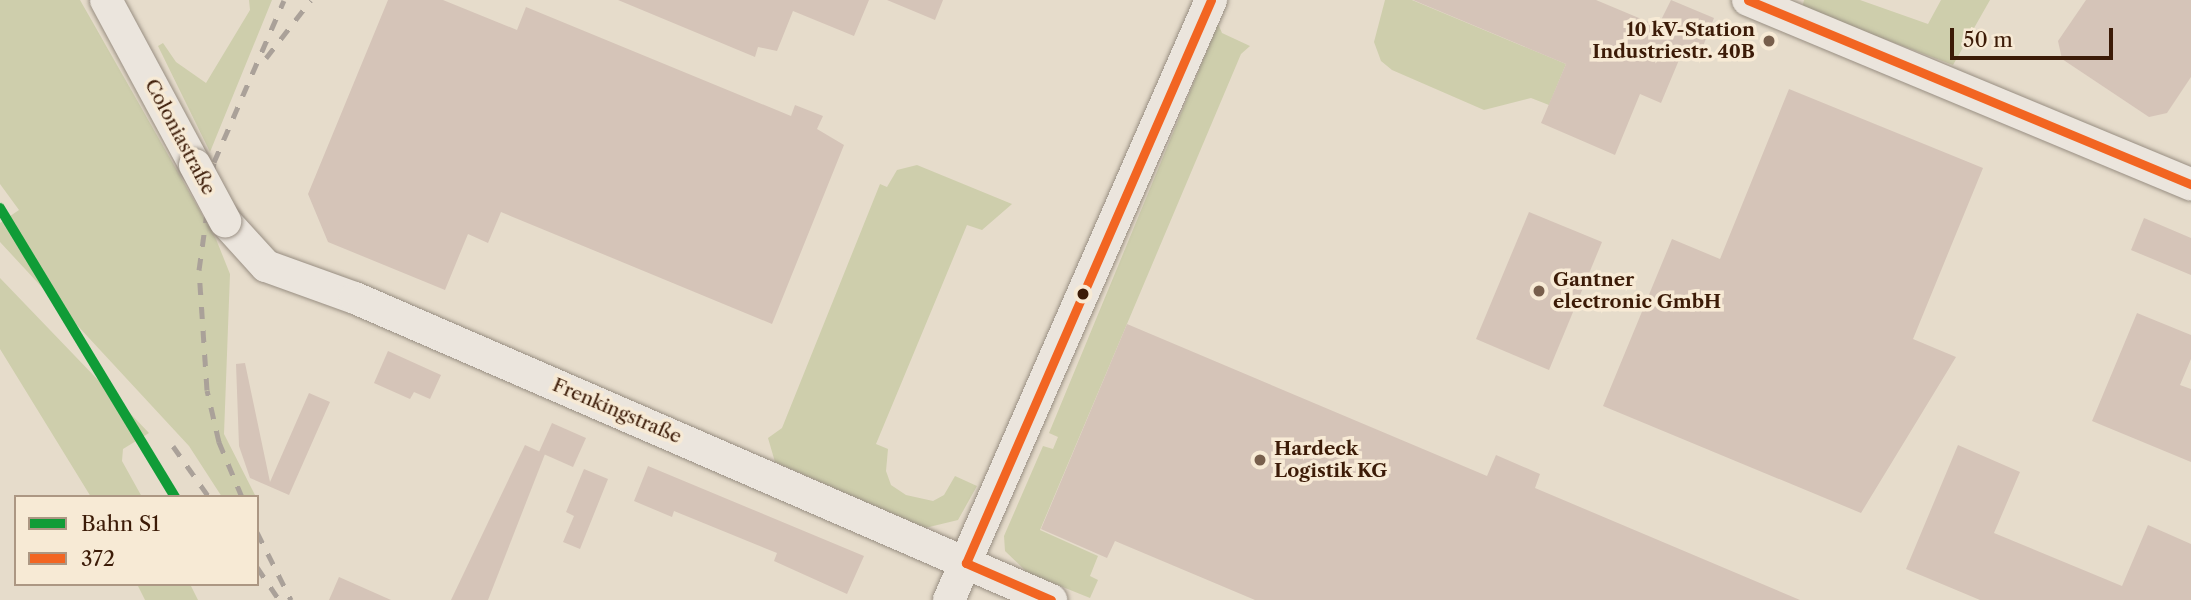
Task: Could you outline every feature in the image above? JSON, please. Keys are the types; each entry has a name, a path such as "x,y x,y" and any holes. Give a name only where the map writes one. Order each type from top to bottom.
{"street":[{"name":"Coloniastraße","path":"106,0 225,221 266,266"},
{"path":"949,600 1211,0"},
{"path":"1748,0 2191,184"},
{"name":"Frenkingstraße","path":"266,266 355,298 1051,600"}],"green space":[{"path":"0,0 80,0 216,239 230,274 224,434 255,495 221,495 189,446 0,242 0,223 19,210 0,184"},
{"path":"249,0 272,0 210,152 158,46 163,43 176,62 206,83 250,10"},
{"path":"1385,0 1412,0 1566,64 1549,105 1531,98 1484,110 1392,70 1381,61 1374,42"},
{"path":"1804,0 1860,0 1928,24 1941,0 1990,0 1953,65 1802,8"},
{"path":"1218,24 1222,33 1250,46 1241,54 1040,530 1098,556 1090,576 1098,580 1090,598 1028,573 1005,551 1004,536 1043,446 1053,449 1058,437 1049,433"},
{"path":"917,165 1012,204 982,230 967,225 876,444 888,449 886,471 891,485 906,495 933,501 944,495 955,476 977,486 958,520 925,528 775,462 768,438 782,428 880,184 887,187 897,170"},
{"path":"0,278 149,433 123,449 122,461 141,495 90,495 0,349"},
{"path":"138,586 191,586 198,600 145,600"}],"building":[{"path":"388,0 443,0 517,30 526,7 791,116 795,105 823,116 817,129 844,145 772,324 501,212 488,243 468,234 445,290 328,242 308,194"},
{"path":"618,0 869,0 854,36 793,11 777,51 758,47 755,57"},
{"path":"887,0 943,0 935,20"},
{"path":"1413,0 1596,0 1658,26 1671,0 1714,18 1700,54 1684,48 1661,103 1640,94 1615,155 1541,123 1566,64"},
{"path":"2086,0 2191,0 2191,77 2167,113 2149,117 2062,59 2058,41"},
{"path":"1789,89 1983,168 1913,339 1956,357 1861,513 1603,406 1672,239 1720,259"},
{"name":"Gantner electronic GmbH","path":"1529,212 1602,242 1549,370 1476,339"},
{"path":"2144,218 2191,238 2191,275 2131,250"},
{"path":"2137,313 2191,335 2191,359 2180,385 2191,389 2191,462 2092,421"},
{"name":"Hardeck Logistik KG","path":"1127,324 1487,476 1496,455 1540,474 1535,488 1800,600 1255,600 1115,541 1107,558 1041,529"},
{"path":"388,351 441,375 430,399 414,392 410,399 374,383"},
{"path":"245,363 270,482 309,393 330,402 289,495 250,478 239,446 236,364"},
{"path":"552,423 586,438 573,467 539,452"},
{"path":"525,445 545,454 488,600 451,600"},
{"path":"1958,445 2020,472 1994,533 2122,586 2148,525 2191,544 2191,600 1980,600 1906,569"},
{"path":"648,466 864,556 847,594 774,561 777,553 674,511 672,517 634,501"},
{"path":"584,469 608,479 580,549 563,542 574,516 566,512"},
{"path":"339,577 391,600 329,600"}],"railway":[{"path":"241,495 219,442 207,390 199,270 214,162 284,0"},
{"path":"266,58 311,0"},
{"path":"173,446 208,495"},
{"path":"259,536 291,600"},
{"path":"259,570 279,600"}],"rail line":[{"name":"S1","path":"0,208 174,495"}],"transit line":[{"name":"372","path":"1051,600 966,563 1211,0"},
{"name":"372","path":"1748,0 2191,184"}],"place":[{"name":"10 kV-Station Industriestr. 40B","path":"1769,41"},
{"name":"Gantner electronic GmbH","path":"1539,291"},
{"name":"Hardeck Logistik KG","path":"1260,460"}]}
